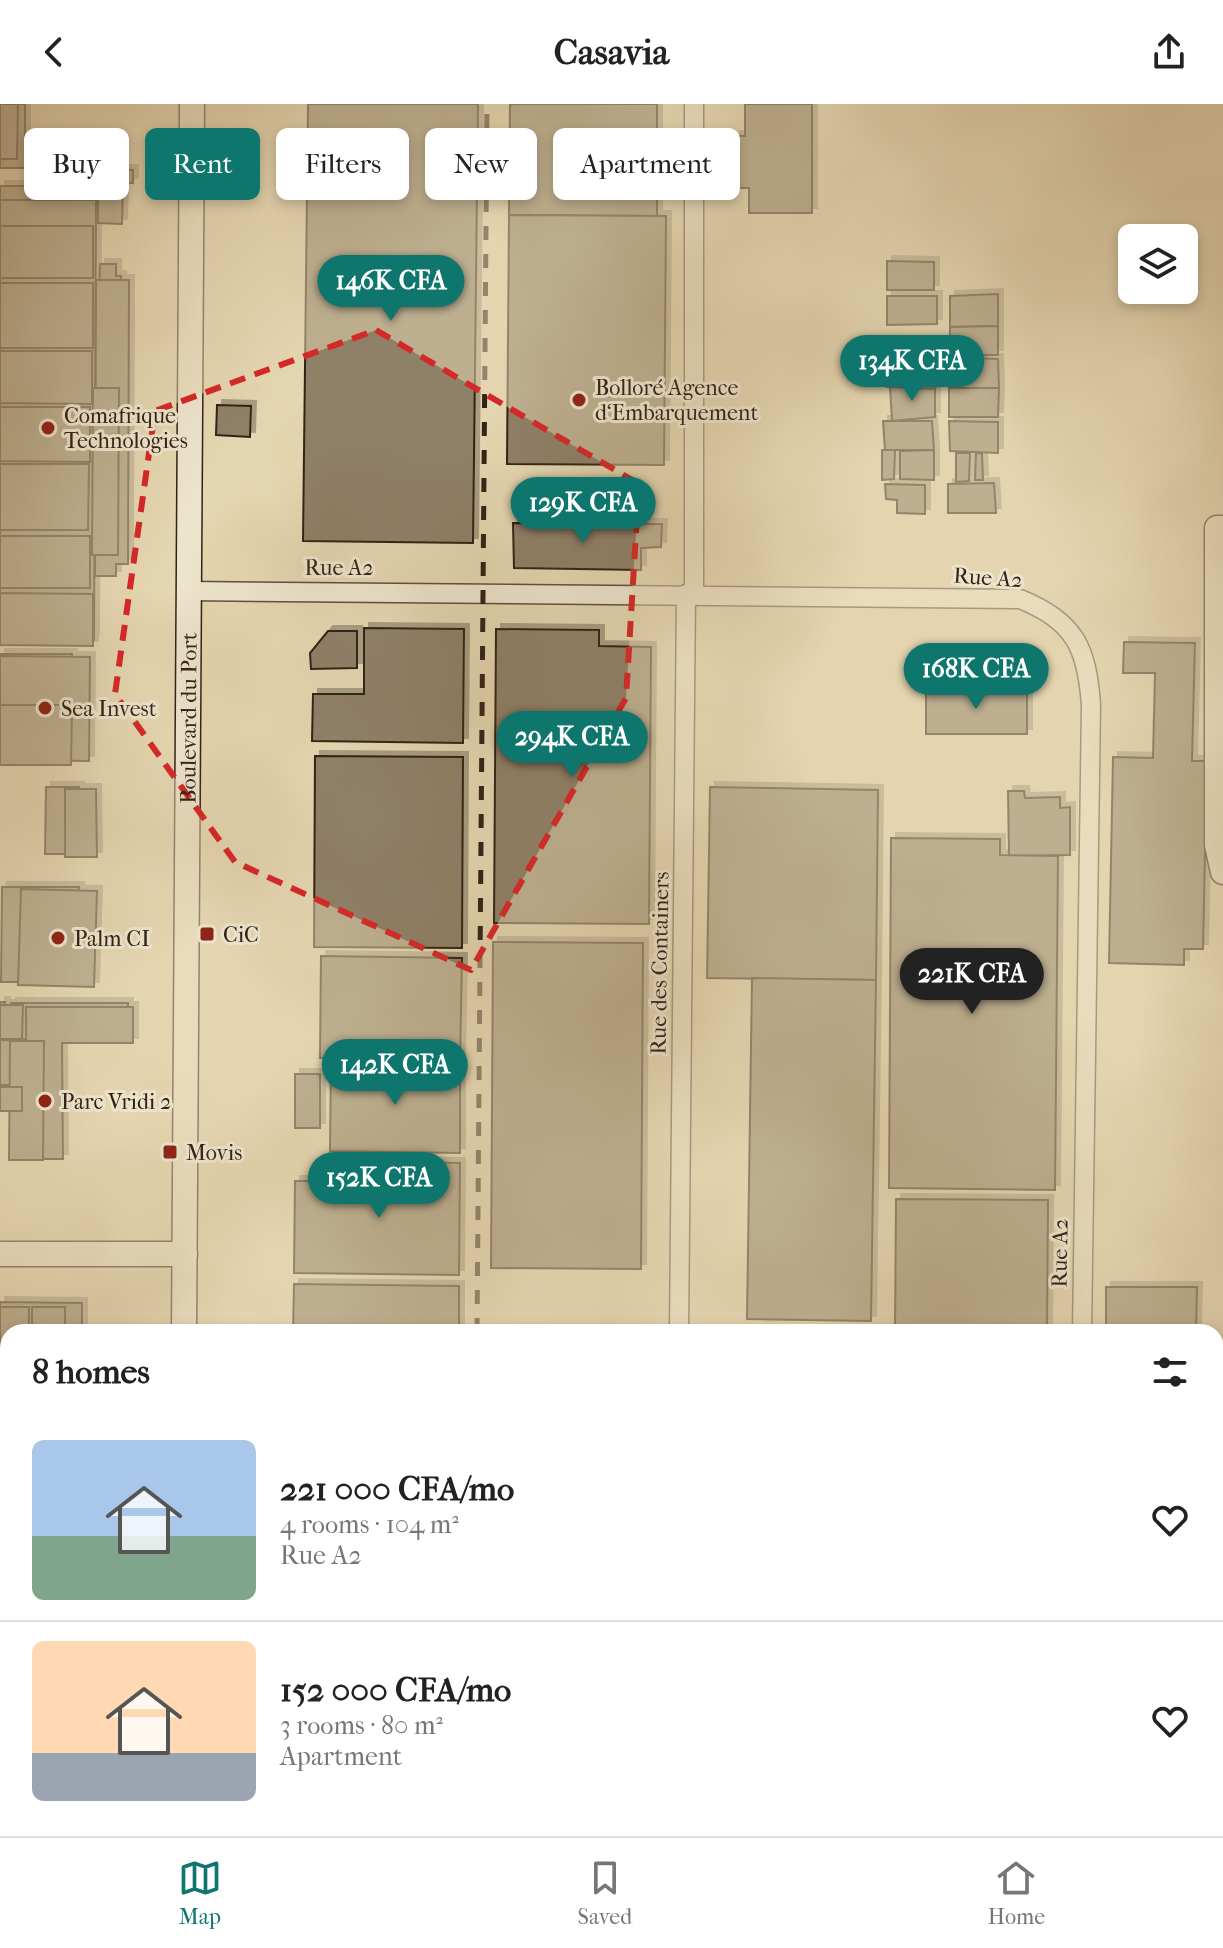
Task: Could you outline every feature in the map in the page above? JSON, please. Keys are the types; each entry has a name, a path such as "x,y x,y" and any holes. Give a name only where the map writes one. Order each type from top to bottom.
{"main road":[{"name":"Boulevard du Port","path":"184,1324 192,104"},
{"path":"1223,528 1217,528 1217,845 1223,872"},
{"path":"0,1254 185,1254"}],"street":[{"name":"Rue des Containers","path":"679,1324 694,104"},
{"name":"Rue A2","path":"188,591 1020,599 1048,610 1070,632 1088,665 1082,1324"}],"highlighted area":[{"path":"376,330 639,484 626,698 471,970 235,862 115,694 155,411"}],"building":[{"path":"0,104 25,104 24,168 0,168"},
{"path":"0,104 18,104 17,159 0,159"},
{"path":"308,104 478,104 478,128 425,128 425,200 477,200 473,543 303,541 307,200 409,200 409,128 308,128"},
{"path":"510,104 657,104 657,128 553,128 553,200 657,200 657,216 509,215 509,200 537,200 537,128 510,128"},
{"path":"745,104 812,104 812,213 749,213 749,188 740,188 740,136 745,136"},
{"path":"129,170 133,170 133,183 129,183"},
{"path":"0,186 24,186 24,200 93,200 93,222 0,222"},
{"name":"Comafrique Technologies","path":"0,200 96,200 94,640 0,639"},
{"path":"98,200 123,200 122,224 98,223"},
{"path":"509,215 666,216 664,465 507,464"},
{"path":"0,226 93,226 93,278 0,278"},
{"path":"887,261 934,262 934,290 887,290"},
{"path":"100,264 116,264 116,276 121,276 121,381 96,381"},
{"path":"96,280 129,280 128,564 116,564 116,576 95,576"},
{"path":"0,283 93,283 93,348 0,348"},
{"path":"998,294 998,326 950,327 950,296"},
{"path":"887,296 937,296 937,324 887,325"},
{"path":"998,326 998,355 950,355 950,327"},
{"path":"0,351 92,351 92,404 0,403"},
{"path":"901,356 901,386 887,387 886,357"},
{"path":"907,357 935,358 936,387 907,385"},
{"path":"948,357 998,359 999,388 949,388"},
{"path":"890,387 935,389 935,417 892,421"},
{"path":"93,388 119,388 118,555 92,555"},
{"path":"949,388 999,388 998,417 949,417"},
{"path":"217,405 251,406 250,437 216,435"},
{"path":"0,407 90,407 90,462 0,461"},
{"path":"883,421 932,421 934,450 885,450"},
{"path":"949,421 998,422 998,453 950,451"},
{"path":"882,450 895,450 894,479 882,480"},
{"path":"934,450 934,480 900,479 900,451"},
{"path":"976,452 982,454 983,480 975,480"},
{"path":"956,453 970,453 969,481 956,482"},
{"path":"0,464 89,464 88,530 0,530"},
{"path":"994,483 996,513 948,513 948,484"},
{"path":"885,484 925,485 925,514 897,513 897,500 886,499"},
{"path":"513,523 662,524 661,547 641,548 641,570 514,568"},
{"path":"0,536 90,536 90,588 0,588"},
{"path":"0,593 93,594 93,646 0,645"},
{"path":"364,628 464,629 463,743 312,741 313,694 364,694"},
{"path":"496,629 599,630 599,646 651,647 649,924 494,923"},
{"path":"328,631 357,631 357,668 311,669 310,653"},
{"path":"1124,642 1195,643 1192,761 1207,761 1203,949 1184,949 1184,965 1109,963 1113,757 1153,758 1155,673 1123,673"},
{"path":"0,654 72,654 72,703 0,703"},
{"name":"Sea Invest","path":"0,656 90,657 89,761 0,760"},
{"path":"926,688 1027,688 1027,734 926,734"},
{"path":"0,705 72,705 71,765 0,765"},
{"path":"315,756 463,757 462,948 314,947"},
{"path":"46,787 79,787 79,854 45,854"},
{"path":"710,787 878,790 876,980 707,978"},
{"path":"65,789 96,789 97,857 65,857"},
{"path":"1008,791 1024,791 1025,798 1060,797 1060,808 1070,807 1070,855 1009,856"},
{"path":"891,838 1000,839 1000,855 1058,856 1055,1190 889,1188"},
{"name":"Palm CI","path":"2,887 79,887 78,982 1,982"},
{"name":"Palm CI","path":"21,889 97,891 94,987 18,985"},
{"path":"493,942 643,943 641,1269 491,1268"},
{"path":"321,956 462,958 460,1059 320,1058"},
{"path":"752,978 876,980 871,1321 747,1319"},
{"path":"0,1002 5,1002 5,1083 0,1083"},
{"path":"11,1003 128,1003 128,1040 11,1039"},
{"path":"0,1005 23,1005 22,1039 0,1039"},
{"name":"Parc Vridi 2","path":"26,1007 133,1007 133,1043 62,1043 63,1159 27,1159"},
{"path":"0,1040 22,1040 22,1085 0,1085"},
{"path":"10,1041 44,1041 43,1160 9,1160"},
{"path":"331,1062 460,1063 460,1153 330,1151"},
{"path":"295,1074 320,1074 320,1128 295,1128"},
{"path":"0,1085 5,1085 5,1109 0,1109"},
{"path":"0,1087 22,1087 22,1111 0,1111"},
{"path":"327,1161 460,1163 459,1275 294,1273 295,1181 326,1181"},
{"path":"896,1199 1048,1200 1047,1324 895,1324"},
{"path":"294,1284 459,1286 459,1324 293,1324"},
{"path":"1106,1287 1197,1287 1196,1324 1106,1324"},
{"path":"0,1302 82,1303 82,1324 0,1324"},
{"path":"0,1307 29,1307 29,1324 0,1324"},
{"path":"32,1307 65,1307 65,1324 32,1324"}],"railway":[{"path":"477,1324 487,104"}],"place":[{"name":"Bolloré Agence d‘Embarquement","path":"579,400"},
{"name":"Comafrique Technologies","path":"48,428"},
{"name":"Sea Invest","path":"45,708"},
{"name":"CiC","path":"207,934"},
{"name":"Palm CI","path":"58,938"},
{"name":"Parc Vridi 2","path":"45,1101"},
{"name":"Movis","path":"170,1152"}]}
